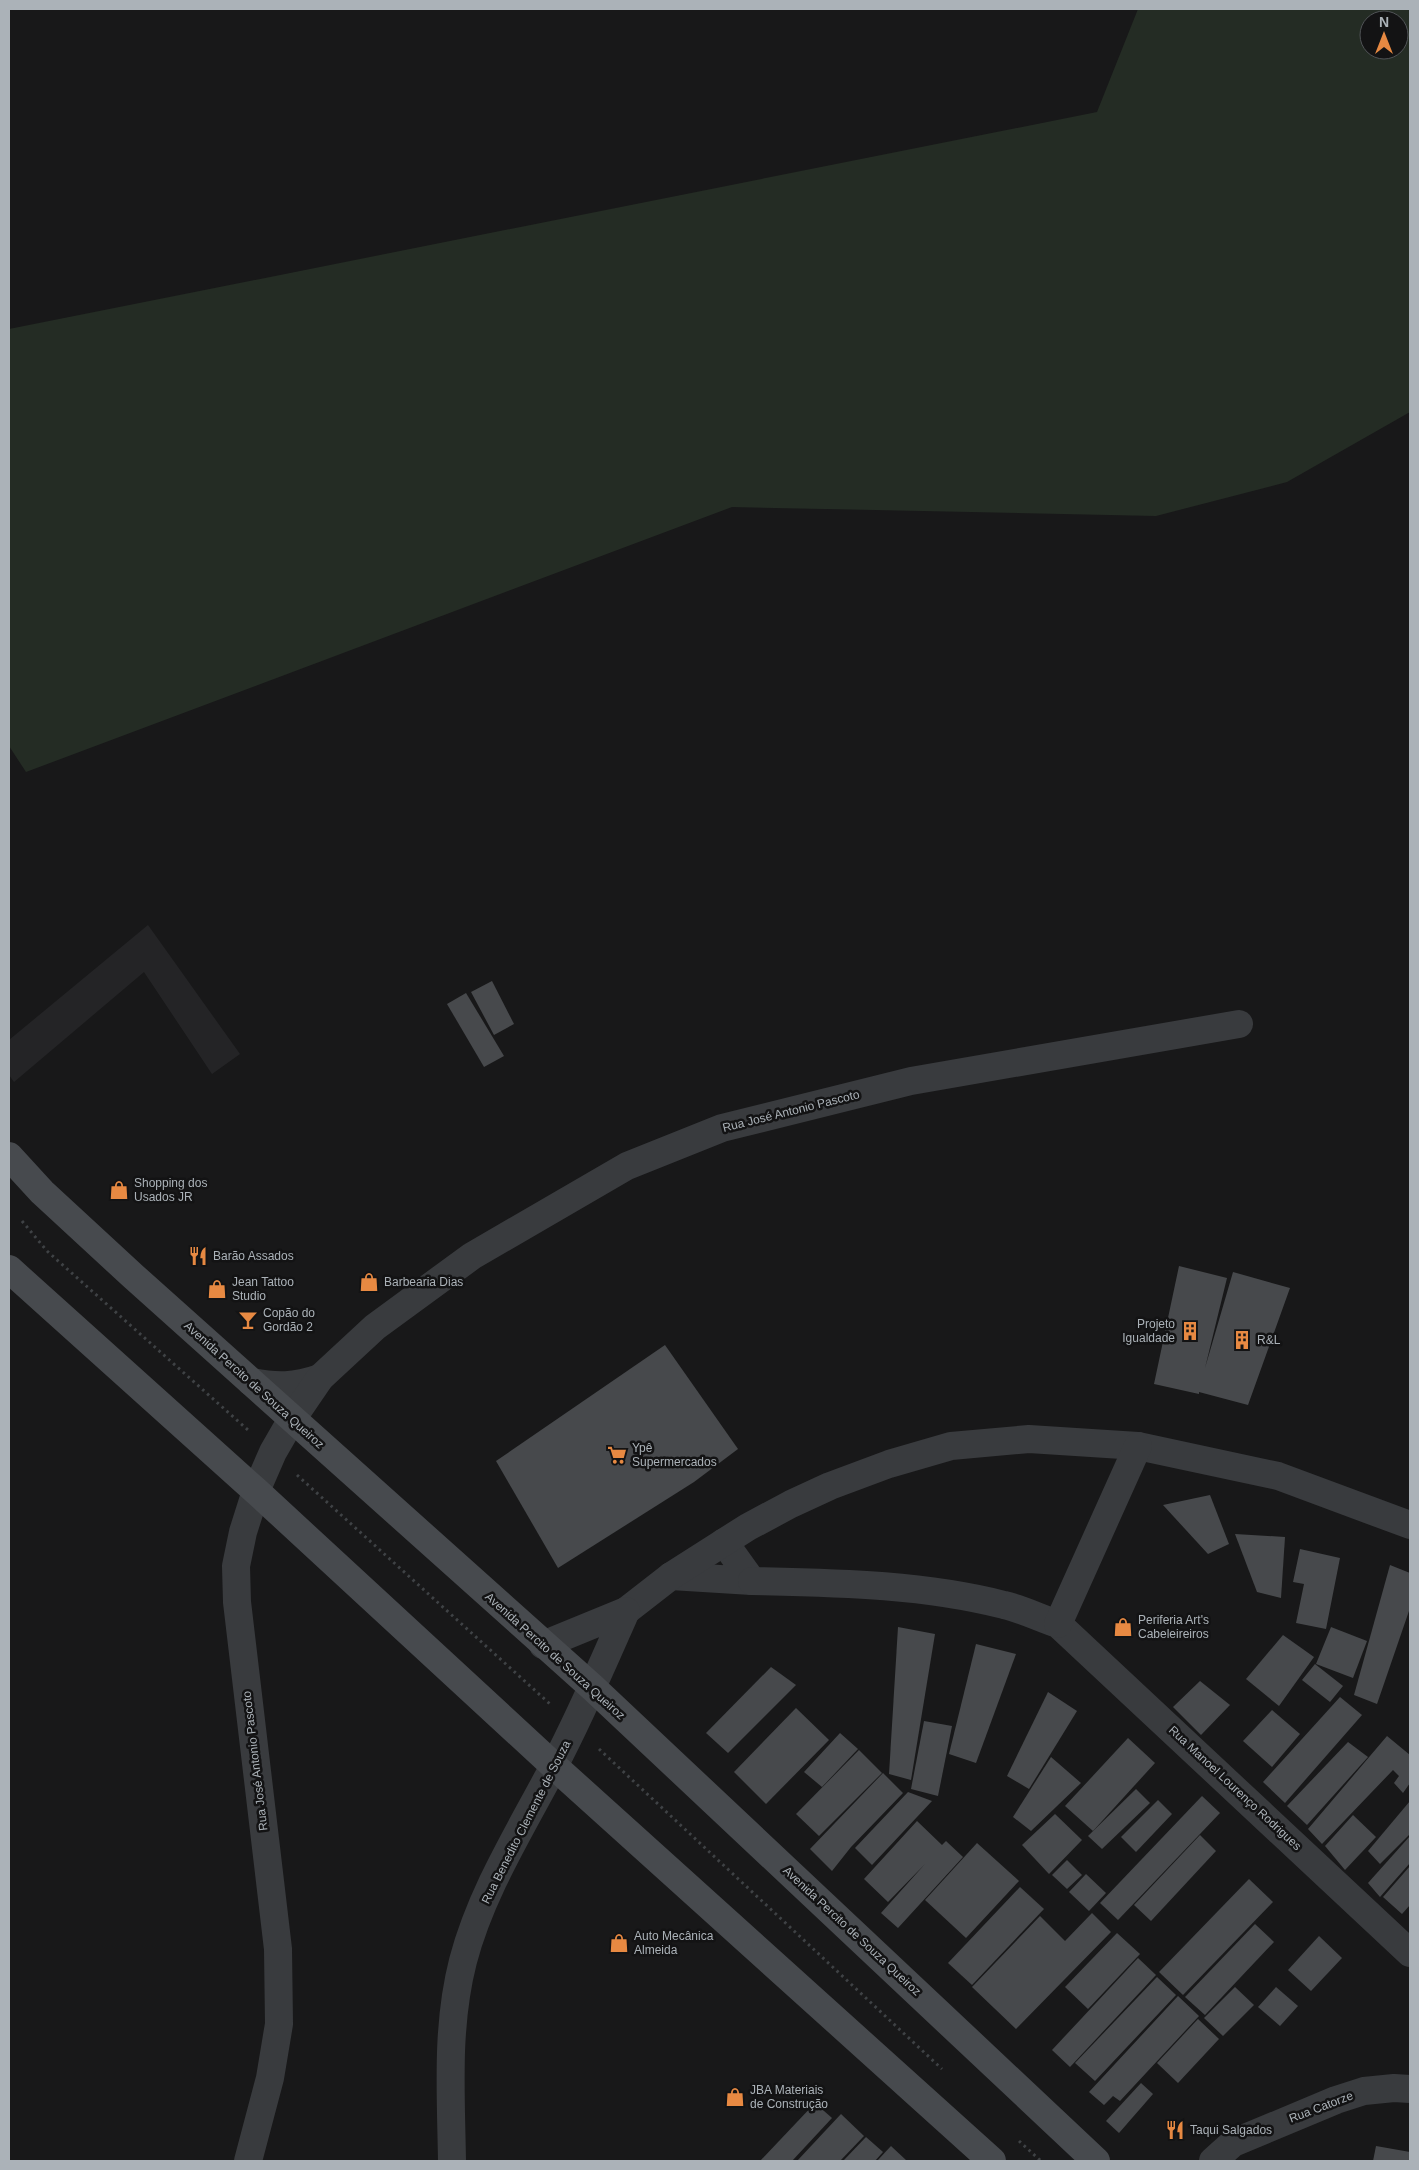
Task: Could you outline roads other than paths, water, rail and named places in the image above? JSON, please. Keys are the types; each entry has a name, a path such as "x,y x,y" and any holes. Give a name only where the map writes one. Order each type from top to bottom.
{"main road":[{"name":"Avenida Percito de Souza Queiroz","path":"9,1156 42,1192 250,1382 592,1687 1096,2161"},
{"path":"9,1270 256,1491 554,1766 992,2161"}],"street":[{"name":"Rua José Antonio Pascoto","path":"248,2161 270,2078 279,2024 278,1949 236,1602 236,1566 243,1532 256,1491 273,1452 292,1419 320,1378 375,1327 472,1256 627,1166 722,1128 911,1081 1239,1024"},
{"name":"Rua José Antonio Pascoto","path":"250,1382 271,1386 300,1385 320,1378"},
{"name":"Rua Benedito Clemente de Souza","path":"543,1645 626,1611 671,1576 756,1522 830,1486 890,1464 951,1446 1030,1439 1138,1446 1278,1476 1410,1525"},
{"path":"1058,1624 1138,1446"},
{"path":"724,1542 752,1580"},
{"name":"Rua Manoel Lourenço Rodrigues","path":"671,1576 876,1585 955,1595 1006,1605 1058,1624 1410,1953"},
{"name":"Rua Benedito Clemente de Souza","path":"452,2161 450,2082 452,2015 463,1960 488,1890 575,1726 626,1611"},
{"name":"Rua Catorze","path":"1213,2161 1233,2143 1336,2100 1364,2091 1394,2088 1410,2089"}],"place":[{"name":"Shopping dos Usados JR","path":"119,1190"},
{"name":"Barão Assados","path":"198,1256"},
{"name":"Barbearia Dias","path":"369,1282"},
{"name":"Jean Tattoo Studio","path":"217,1289"},
{"name":"Copão do Gordão 2","path":"248,1320"},
{"name":"Projeto Igualdade","path":"1190,1331"},
{"name":"R&L","path":"1242,1340"},
{"name":"Ypê Supermercados","path":"617,1455"},
{"name":"Periferia Art's Cabeleireiros","path":"1123,1627"},
{"name":"Auto Mecânica Almeida","path":"619,1943"},
{"name":"JBA Materiais de Construção","path":"735,2097"},
{"name":"Taqui Salgados","path":"1175,2130"}]}
